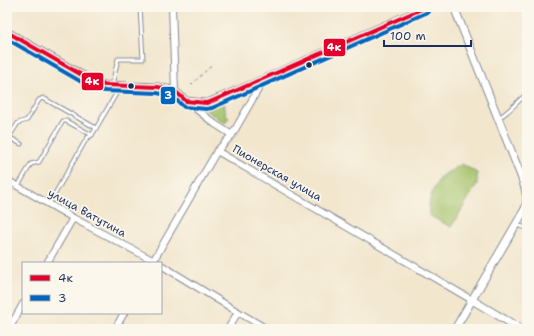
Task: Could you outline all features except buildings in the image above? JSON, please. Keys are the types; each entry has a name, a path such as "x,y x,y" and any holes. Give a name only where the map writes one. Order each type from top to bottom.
{"street":[{"path":"10,34 94,82 105,85 158,87 175,91 172,7"},
{"path":"186,102 210,102 426,7"},
{"path":"454,7 522,176 526,188 527,199 526,209 455,329"},
{"path":"232,135 264,79"},
{"name":"Пионерская улица","path":"175,91 186,102 232,135 217,151 522,329"},
{"path":"155,262 217,151"},
{"name":"улица Ватутина","path":"7,180 73,218 155,262"},
{"path":"48,262 73,218"},
{"path":"162,266 267,329"},
{"path":"9,329 22,306"},
{"path":"228,329 238,312"},
{"path":"115,329 123,314"}],"lane":[{"path":"49,204 87,138 92,135 116,94 114,85 118,59 143,59 140,7"},
{"path":"7,44 10,34"},
{"path":"498,118 505,114 527,94"},
{"path":"21,144 8,136 18,123 27,120 39,100 43,98 96,128"},
{"path":"18,186 32,164 39,162 63,121 66,121 92,135"},
{"path":"516,225 527,228"}],"path":[{"path":"191,84 212,65"}],"green space":[{"path":"224,101 226,116 229,117 225,123 207,111 207,107"},
{"path":"462,164 477,173 477,184 451,227 429,215 429,204 432,193 440,177"}],"transit line":[{"name":"4к","path":"186,101 210,102 426,7"},
{"name":"3","path":"7,39 92,88 105,91 157,93 172,96 184,107 206,109 212,108 428,12"},
{"name":"4к","path":"7,32 94,82 105,85 158,87 175,91 186,101"}]}
